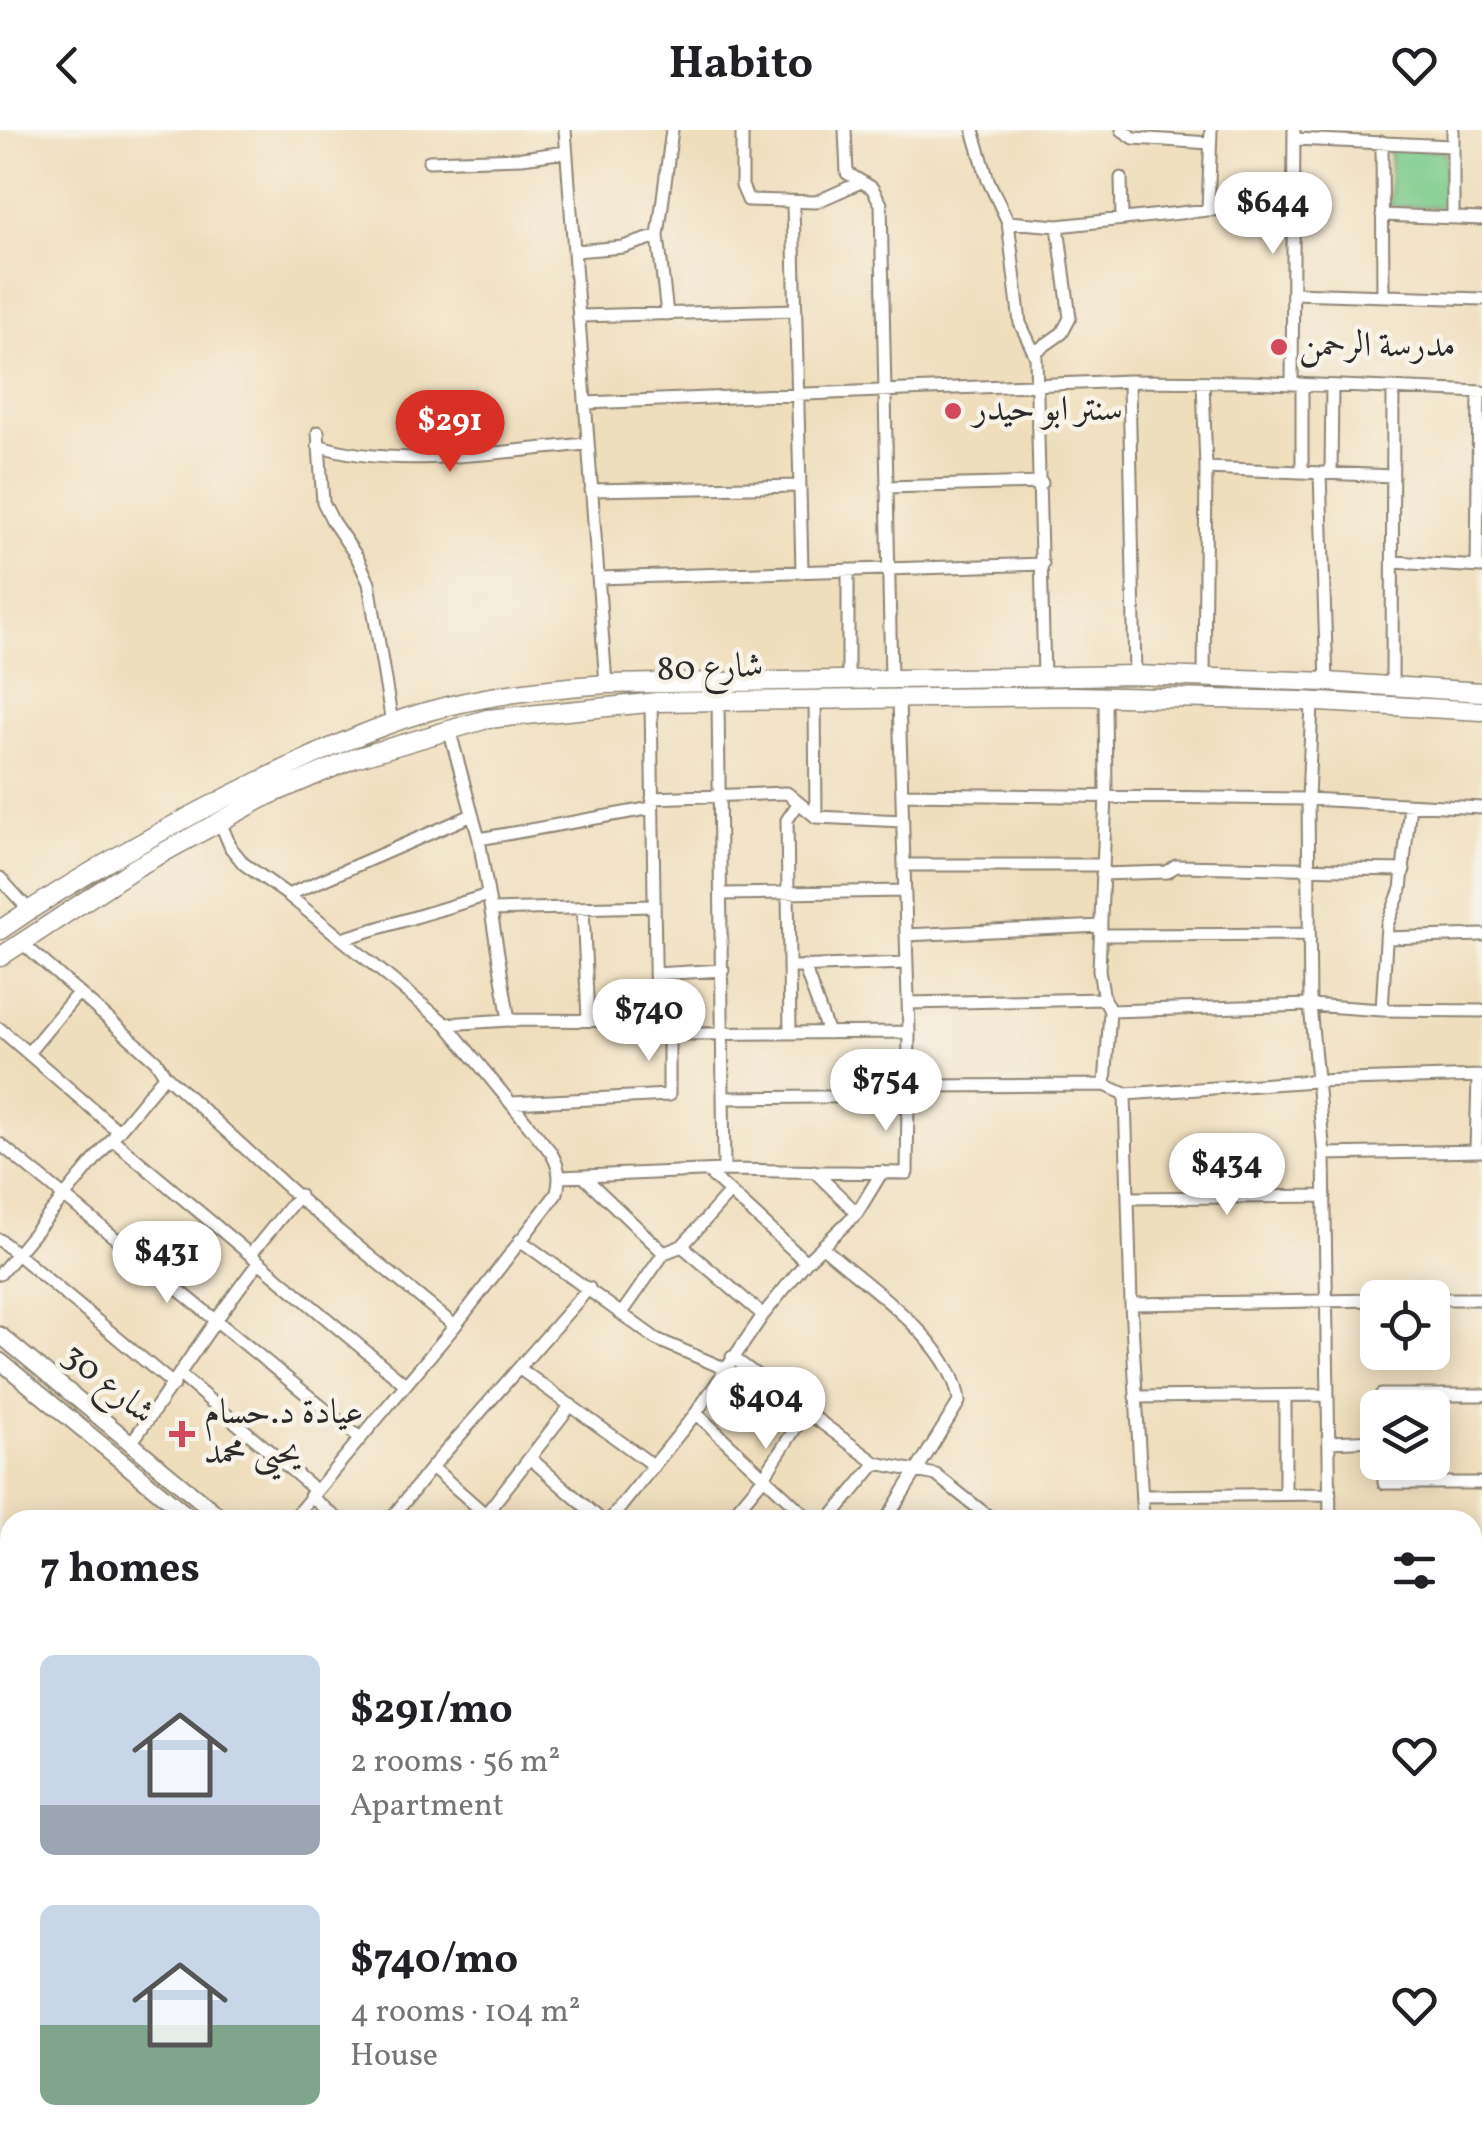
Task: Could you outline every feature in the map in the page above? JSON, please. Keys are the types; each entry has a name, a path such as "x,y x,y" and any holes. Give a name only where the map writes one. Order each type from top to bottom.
{"main road":[{"name":"شارع 80","path":"0,930 206,807 323,751 392,723 466,702 542,689 606,684 1136,675 1482,692"},
{"path":"1020,676 1029,686 1021,697"},
{"path":"1069,676 1062,684 1066,694 1072,696"},
{"name":"شارع 80","path":"0,957 135,868 267,796 355,758 487,719 718,700 1072,696 1482,711"}],"street":[{"path":"565,130 606,684"},
{"path":"667,314 658,236 672,130"},
{"path":"742,130 744,196 753,202 793,204 823,200 862,182"},
{"path":"844,130 846,169 850,177 876,191 881,204 891,678"},
{"path":"973,130 988,180 1008,222 1020,324 1035,352 1042,483 1044,676"},
{"path":"1122,130 1134,138 1210,136 1208,210"},
{"path":"1452,130 1453,218"},
{"path":"1302,472 1292,293 1294,134 1452,146"},
{"path":"1382,142 1383,296"},
{"path":"429,162 566,152"},
{"path":"1122,178 1122,218"},
{"path":"793,204 802,571"},
{"path":"1008,222 1058,226 1208,210 1295,207"},
{"path":"1382,214 1482,218"},
{"path":"1035,352 1062,333 1070,318 1058,226"},
{"path":"575,251 623,247 658,236"},
{"path":"1292,293 1482,299"},
{"path":"580,316 796,310"},
{"path":"586,404 1128,382 1481,392 1479,566 1392,562"},
{"path":"1128,382 1136,675"},
{"path":"1203,382 1204,677"},
{"path":"1327,682 1326,473 1332,386"},
{"path":"1392,688 1393,388"},
{"path":"392,723 369,583 323,502 318,438 358,456 398,458 588,444"},
{"path":"1206,468 1393,476"},
{"path":"886,486 1042,483"},
{"path":"590,490 800,486"},
{"path":"598,578 1043,564"},
{"path":"848,570 848,679"},
{"path":"1104,696 1106,795 1099,970 1110,1012 1105,1085"},
{"path":"815,699 816,817"},
{"path":"560,1178 724,1170 906,1172 908,1003 898,699"},
{"path":"718,700 724,1170"},
{"path":"650,703 656,1021"},
{"path":"1312,703 1308,799 1310,1004 1324,1154 1330,1510"},
{"path":"448,730 479,839 509,1020"},
{"path":"479,839 652,803 720,795 787,793 816,817 903,821"},
{"path":"902,794 1308,799 1482,808"},
{"path":"790,1033 787,820 798,804"},
{"path":"1382,1010 1386,938 1404,870 1410,805"},
{"path":"288,895 472,814"},
{"path":"220,822 231,848 244,864 288,895 446,1024 550,1151 558,1163 560,1178 557,1193 455,1326 300,1510"},
{"path":"904,865 1167,872 1176,866 1404,870"},
{"path":"0,878 29,910"},
{"path":"722,894 905,891"},
{"path":"342,939 488,894"},
{"path":"490,910 654,906"},
{"path":"583,908 588,1019"},
{"path":"906,935 1102,930 1309,934"},
{"path":"1386,938 1482,935"},
{"path":"21,942 156,1062 165,1075 307,1205 455,1326"},
{"path":"790,967 906,964"},
{"path":"804,966 828,1033"},
{"path":"655,974 723,970"},
{"path":"28,1054 78,993"},
{"path":"908,1003 1104,998"},
{"path":"1110,1012 1310,1004 1382,1010 1482,1010"},
{"path":"446,1024 588,1019 656,1021 670,1034 908,1032"},
{"path":"0,1029 255,1258 405,1384"},
{"path":"512,1103 669,1095 670,1034"},
{"path":"0,1274 165,1075"},
{"path":"724,1098 1105,1085 1125,1094 1315,1080 1480,1077 1479,1151 1324,1154"},
{"path":"1125,1094 1130,1304 1143,1510"},
{"path":"0,1144 360,1438"},
{"path":"707,1171 806,1262"},
{"path":"814,1171 857,1213"},
{"path":"618,1510 696,1414 763,1315 806,1262 857,1213 882,1172"},
{"path":"584,1178 664,1254"},
{"path":"622,1313 664,1254 682,1246 730,1192"},
{"path":"131,1443 300,1195"},
{"path":"1128,1198 1325,1196"},
{"path":"0,1240 177,1380 329,1510"},
{"path":"520,1240 656,1338 729,1363 876,1463 936,1476 981,1510"},
{"path":"682,1246 763,1315"},
{"path":"824,1248 935,1345 958,1383 959,1402 892,1510"},
{"path":"398,1510 590,1288"},
{"path":"1450,1299 1482,1299"},
{"path":"1130,1304 1360,1300"},
{"name":"شارع 30","path":"0,1335 211,1510"},
{"name":"شارع 30","path":"0,1361 181,1510"},
{"path":"520,1369 654,1466"},
{"path":"1136,1398 1328,1395"},
{"path":"1450,1395 1482,1395"},
{"path":"1284,1494 1285,1396"},
{"path":"492,1510 571,1405"},
{"path":"736,1510 763,1478 806,1412"},
{"path":"696,1414 799,1510"},
{"path":"1329,1442 1360,1441"},
{"path":"530,1458 590,1510"},
{"path":"837,1510 876,1463"},
{"path":"432,1467 478,1510"},
{"path":"1384,1480 1482,1484"},
{"path":"1144,1496 1330,1494"},
{"path":"196,1510 202,1501"}],"green space":[{"path":"1390,147 1445,151 1447,207 1390,206"}],"place":[{"name":"مدرسة الرحمن","path":"1279,347"},
{"name":"سنتر ابو حيدر","path":"953,411"},
{"name":"عيادة د.حسام يحيى محمد","path":"182,1434"}]}
